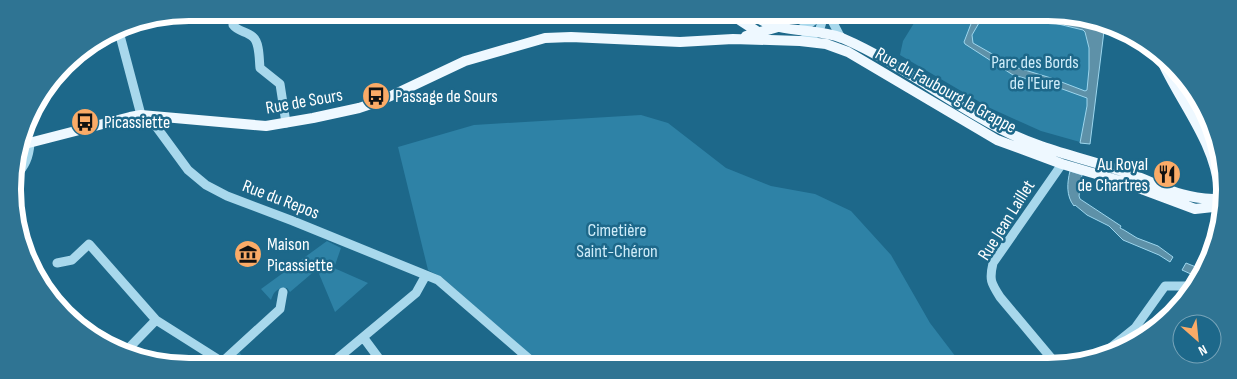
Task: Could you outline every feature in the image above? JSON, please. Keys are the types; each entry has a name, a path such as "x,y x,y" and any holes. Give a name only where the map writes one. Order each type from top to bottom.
{"main road":[{"path":"733,39 738,29 736,21"},
{"name":"Rue du Faubourg la Grappe","path":"741,21 770,40 826,44 848,52 996,140 1062,164 1120,181 1195,209 1215,203"},
{"name":"Rue du Faubourg la Grappe","path":"764,21 778,27 819,32 841,38 873,54 1001,129 1036,144 1134,175 1182,196 1215,203"},
{"name":"Rue de Sours","path":"733,39 778,27"},
{"name":"Rue de Sours","path":"28,143 130,117 141,116 266,126 286,123 359,108 394,96 465,61 545,38 571,37 680,42 733,39 770,40"},
{"path":"1167,72 1202,134 1213,162"},
{"path":"1207,241 1214,212"}],"street":[{"path":"234,21 233,25 236,29 253,37 256,42 260,68 280,84 286,123"},
{"path":"801,29 811,21"},
{"path":"816,21 819,32 826,44"},
{"path":"800,41 819,32 822,21"},
{"path":"831,21 841,38"},
{"path":"120,36 141,116"},
{"name":"Rue du Repos","path":"154,117 155,125 188,170 206,185 227,196 438,280 528,358"},
{"path":"23,168 29,155 26,148"},
{"name":"Rue Jean Laillet","path":"1051,358 993,286 990,276 994,264 1062,164"},
{"path":"57,263 72,260 89,244 156,320 217,358"},
{"path":"338,358 416,293 426,275"},
{"path":"1118,342 1135,328 1165,286 1185,286"},
{"path":"227,358 280,309 283,292"},
{"path":"130,347 156,320"},
{"path":"363,337 379,358"}],"green space":[{"name":"Parc des Bords de l'Eure","path":"915,21 1046,21 1084,30 1089,48 1089,69 1087,106 1080,142 1041,131 990,108 900,55 903,41"},
{"name":"Cimetière Saint-Chéron","path":"641,115 668,123 726,168 771,186 815,194 851,211 891,255 930,323 957,358 532,358 443,278 428,270 398,147 474,125"},
{"path":"327,241 341,248 334,268 368,283 335,312 317,269 290,292 287,288 276,291 271,300 261,289"},
{"path":"239,352 244,358 233,358"}],"shaded area":[{"path":"972,21 980,21 972,35 973,43 1015,67 1085,91 1087,90 1089,69 1089,48 1085,32 1046,21 1080,24 1104,31 1090,144 1080,143 1087,98 1054,86 1013,75 964,42"},
{"path":"1070,171 1082,175 1080,199 1121,226 1120,228 1137,238 1158,246 1173,257 1170,262 1159,255 1123,240 1109,226 1074,206 1068,189"},
{"path":"1186,263 1196,267 1192,275 1182,270"}],"place":[{"name":"Passage de Sours","path":"376,96"},
{"name":"Picassiette","path":"85,122"},
{"name":"Au Royal de Chartres","path":"1167,174"},
{"name":"Maison Picassiette","path":"248,254"}]}
